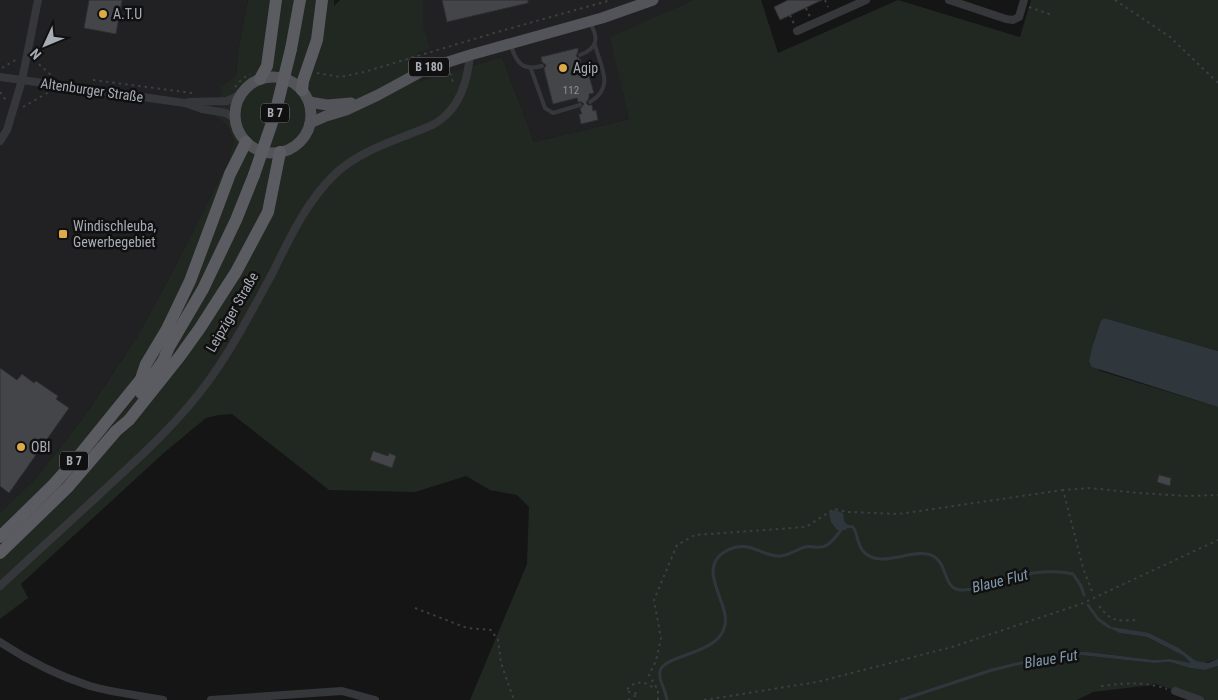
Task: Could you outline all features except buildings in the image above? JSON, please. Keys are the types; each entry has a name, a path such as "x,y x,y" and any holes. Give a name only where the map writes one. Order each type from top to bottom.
{"highway":[{"path":"256,76 267,66 276,0"},
{"name":"B 7","path":"0,553 67,488 116,431 163,361 217,260 254,175 274,114 291,49 300,0"},
{"path":"302,90 306,70 313,56 317,40 322,0"},
{"path":"141,379 146,364 167,329 190,281 230,174 246,142"},
{"path":"116,431 129,420 180,356 236,272 268,212 280,152"},
{"name":"B 7","path":"0,537 30,509 78,457 169,347"}],"main road":[{"name":"B 180","path":"310,124 378,95 426,69 590,22 653,0"},
{"path":"256,76 278,77 287,80 302,90 309,102 311,116 310,124 302,139 288,150 280,152 265,152 246,142 238,131 235,119 237,92 249,85 256,76"},
{"name":"B 180","path":"309,102 327,105 361,102"}],"street":[{"path":"0,141 7,130 22,80 38,0"},
{"path":"797,31 866,0"},
{"path":"949,0 1013,20 1019,17 1023,2"},
{"name":"Leipziger Straße","path":"0,586 152,446 209,381 241,333 309,204 329,180 348,164 367,152 429,126 446,116 453,107 468,74 470,55"},
{"name":"Altenburger Straße","path":"0,77 185,103 226,113 235,119"},
{"name":"Altenburger Straße","path":"185,103 227,101 237,92"},
{"path":"0,642 15,652 55,672 91,686 163,700"},
{"path":"211,700 342,691 375,700"},
{"path":"1175,692 1200,700"}],"lane":[{"path":"590,22 596,33 595,45 604,74 604,90 600,96 590,102"},
{"path":"511,44 515,59 522,65 531,69 542,66"},
{"path":"580,55 589,52 595,45"},
{"path":"531,69 545,108 553,113 580,106"}],"path":[{"path":"306,70 340,77 364,72 611,0"},
{"path":"1115,0 1170,37 1218,83"},
{"path":"1023,2 1052,14"},
{"path":"23,107 50,91 52,76 33,60"},
{"path":"237,92 242,79 256,76"},
{"path":"89,80 194,93"},
{"path":"658,700 658,690 650,675 656,661 661,638 654,600 677,544 695,534 806,527 834,509 848,512 899,514 1062,490 1090,488 1187,496 1218,495"},
{"path":"1062,490 1084,571 1092,592"},
{"path":"704,700 816,682 952,648 1081,604 1218,540"},
{"path":"1099,606 1111,619 1117,621 1136,620"},
{"path":"415,608 467,628 491,630 498,640 502,663 514,700"},
{"path":"628,700 638,694 626,691 636,683 644,682 658,690"},
{"path":"1101,686 1147,683 1175,692"}],"shaded area":[{"path":"0,0 248,0 238,51 236,75 222,86 225,123 234,140 227,164 137,337 84,417 36,478 0,513"},
{"path":"248,0 334,0 334,6 340,0 423,0 423,25 430,49 418,52 420,82 502,57 534,142 629,119 610,37 693,0 761,0 778,53 898,0 1020,37 1031,0 1218,0 1218,351 1104,318 1095,337 1089,361 1100,371 1218,407 1218,659 1204,663 1196,661 1179,648 1149,633 1120,633 1147,637 1184,656 1190,664 1170,659 1154,660 1088,652 1074,652 1039,658 1035,661 1080,655 1154,663 1170,662 1205,670 1218,666 1218,700 1204,700 1153,683 1152,685 1093,692 1077,700 470,700 527,564 529,507 517,495 490,490 466,476 415,492 329,490 232,414 206,418 166,451 21,584 28,598 0,619 0,513 36,478 84,417 137,337 227,164 234,140 225,123 215,116 222,86 236,75 238,51"},
{"path":"416,0 693,0 611,37 629,119 534,142 502,57 420,83"},
{"path":"1104,318 1218,351 1218,407 1092,367 1089,361 1093,344 1101,321"},
{"path":"834,510 843,513 844,521 848,526 846,530 837,530 831,522 829,513"},
{"path":"1106,626 1149,633 1179,648 1196,661 1208,663 1218,659 1218,666 1205,670 1170,662 1154,663 1080,655 1030,661 1074,652 1088,652 1154,660 1170,659 1190,663 1184,656 1147,637 1120,633"}],"waterway":[{"name":"Blaue Flut","path":"667,700 660,675 664,665 703,648 721,635 725,625 725,616 713,576 713,567 717,558 726,551 741,546 773,556 783,556 805,547 824,546 830,543 845,526 853,527 861,548 870,557 887,559 917,554 933,556 938,560 952,587 957,589 975,588 1039,572 1056,572 1073,574 1081,586 1084,595"},
{"name":"Blaue Flut","path":"1088,605 1098,619 1109,627"},
{"name":"Blaue Fut","path":"901,700 992,670 1034,660"}],"place":[{"name":"A.T.U","path":"103,14"},
{"name":"Agip","path":"563,68"},
{"name":"Windischleuba, Gewerbegebiet","path":"63,234"},
{"name":"OBI","path":"21,447"}]}
